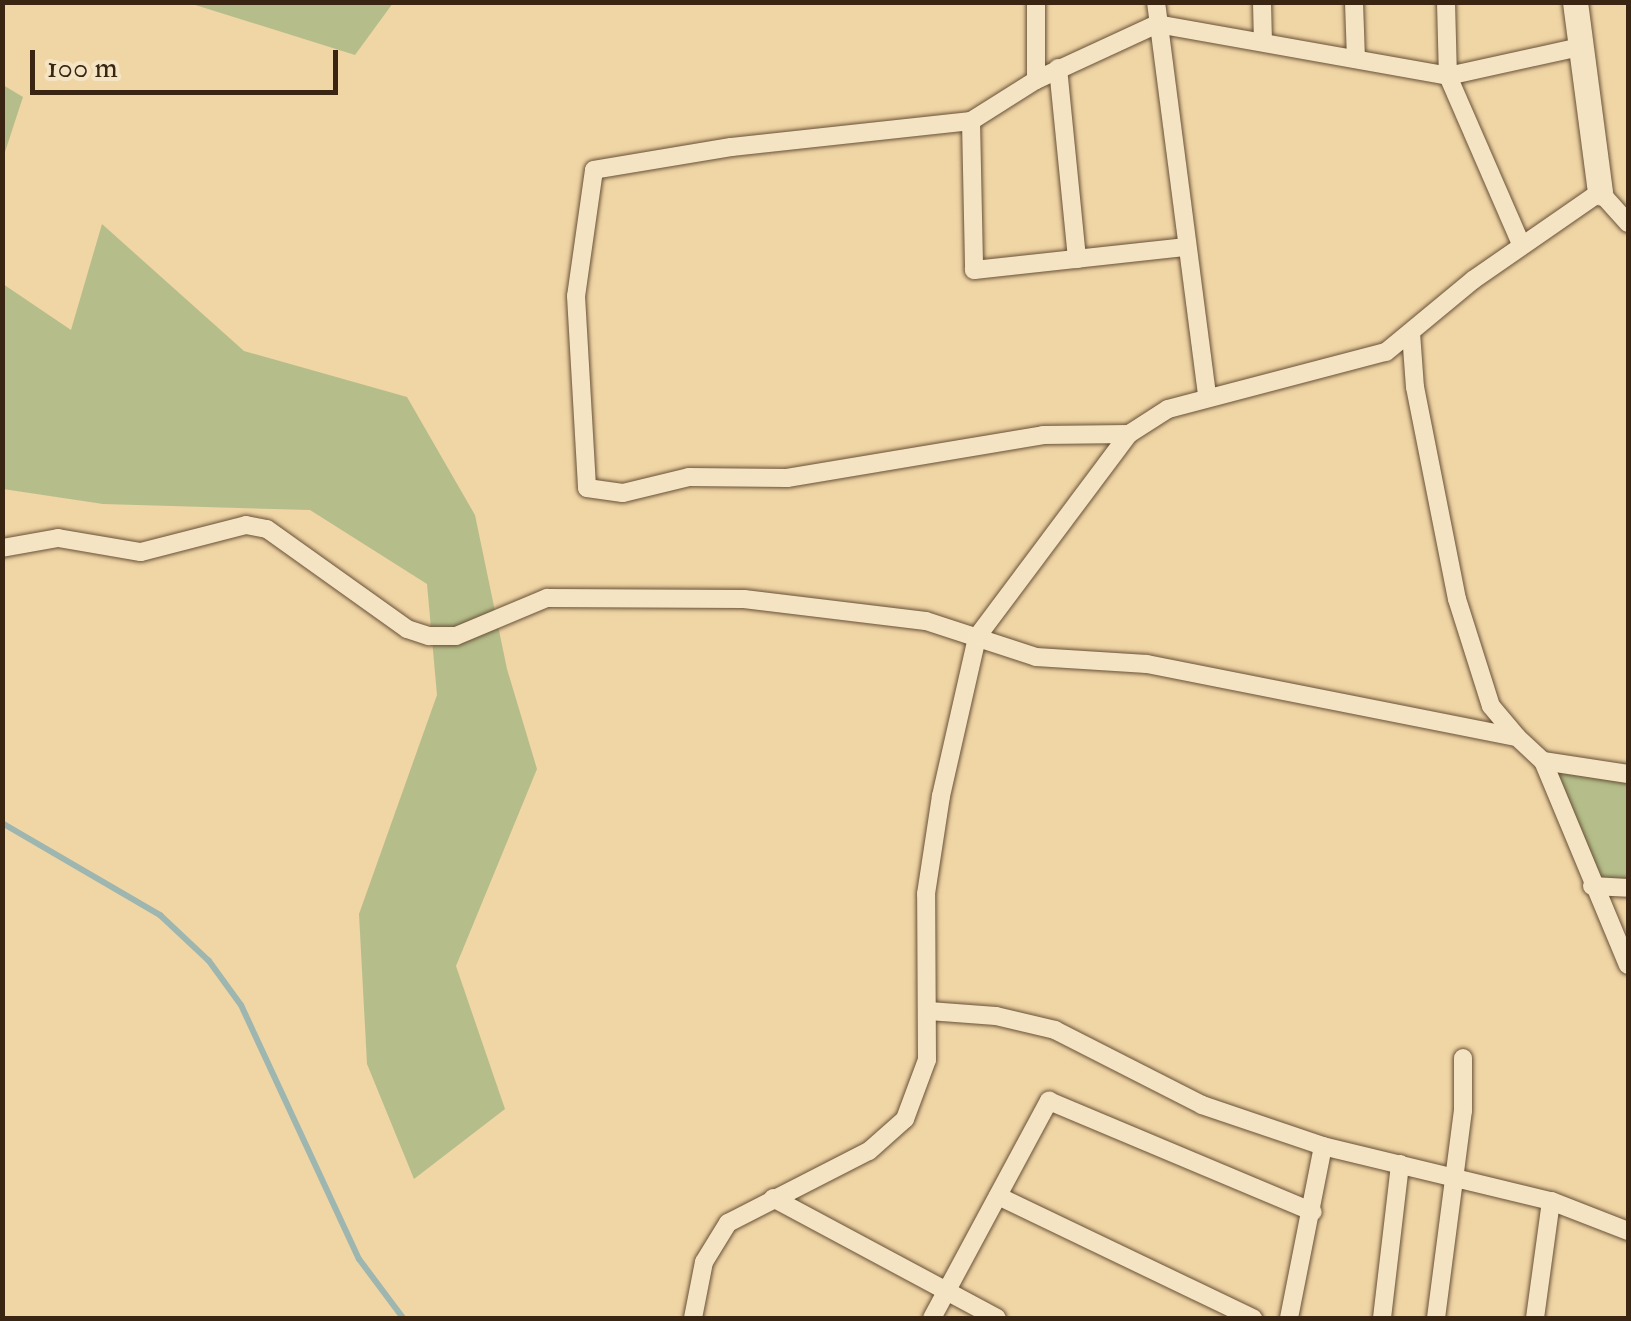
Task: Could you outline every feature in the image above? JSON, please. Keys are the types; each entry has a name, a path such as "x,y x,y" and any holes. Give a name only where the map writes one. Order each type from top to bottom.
{"street":[{"path":"1036,2 1036,80"},
{"path":"1156,2 1207,397"},
{"path":"1262,2 1263,42"},
{"path":"1354,2 1356,58"},
{"path":"1446,2 1448,76 1521,244"},
{"path":"1575,2 1600,192 1628,223"},
{"path":"1129,434 1043,434 787,478 689,477 623,494 587,488 576,296 594,170 731,147 971,122 1058,68 1156,24 1448,76 1580,47"},
{"path":"1058,68 1077,259"},
{"path":"971,122 974,270 1187,248"},
{"path":"693,1318 712,1242 728,1223 868,1151 905,1119 923,1079 929,1012 923,954 926,894 940,796 977,637 1129,434 1168,409 1386,352 1521,244 1600,192"},
{"path":"1411,333 1415,387 1457,599 1491,706 1517,738 1543,761 1592,886 1628,964"},
{"path":"2,548 58,538 141,552 246,525 267,528 408,629 428,636 456,636 559,598 744,598 926,622 1036,657 1147,664 1517,738"},
{"path":"1543,761 1628,774"},
{"path":"1592,886 1628,888"},
{"path":"929,1012 996,1016 1055,1030 1202,1105 1323,1146 1452,1174 1551,1201 1628,1230"},
{"path":"1436,1318 1463,1111 1463,1058"},
{"path":"932,1318 1049,1100 1313,1212"},
{"path":"1289,1318 1323,1146"},
{"path":"1382,1318 1400,1164"},
{"path":"998,1196 1253,1318"},
{"path":"773,1198 997,1318"},
{"path":"1536,1318 1551,1201"}],"green space":[{"path":"189,3 393,3 355,55"},
{"path":"3,85 23,97 3,158"},
{"path":"102,224 244,351 407,397 475,515 507,669 537,769 456,966 505,1109 414,1179 367,1064 359,914 437,695 427,584 310,510 103,504 3,489 3,284 71,330"},
{"path":"1548,766 1628,780 1628,882 1597,881"}],"waterway":[{"path":"2,823 160,915 209,961 241,1005 359,1259 403,1318"}]}
